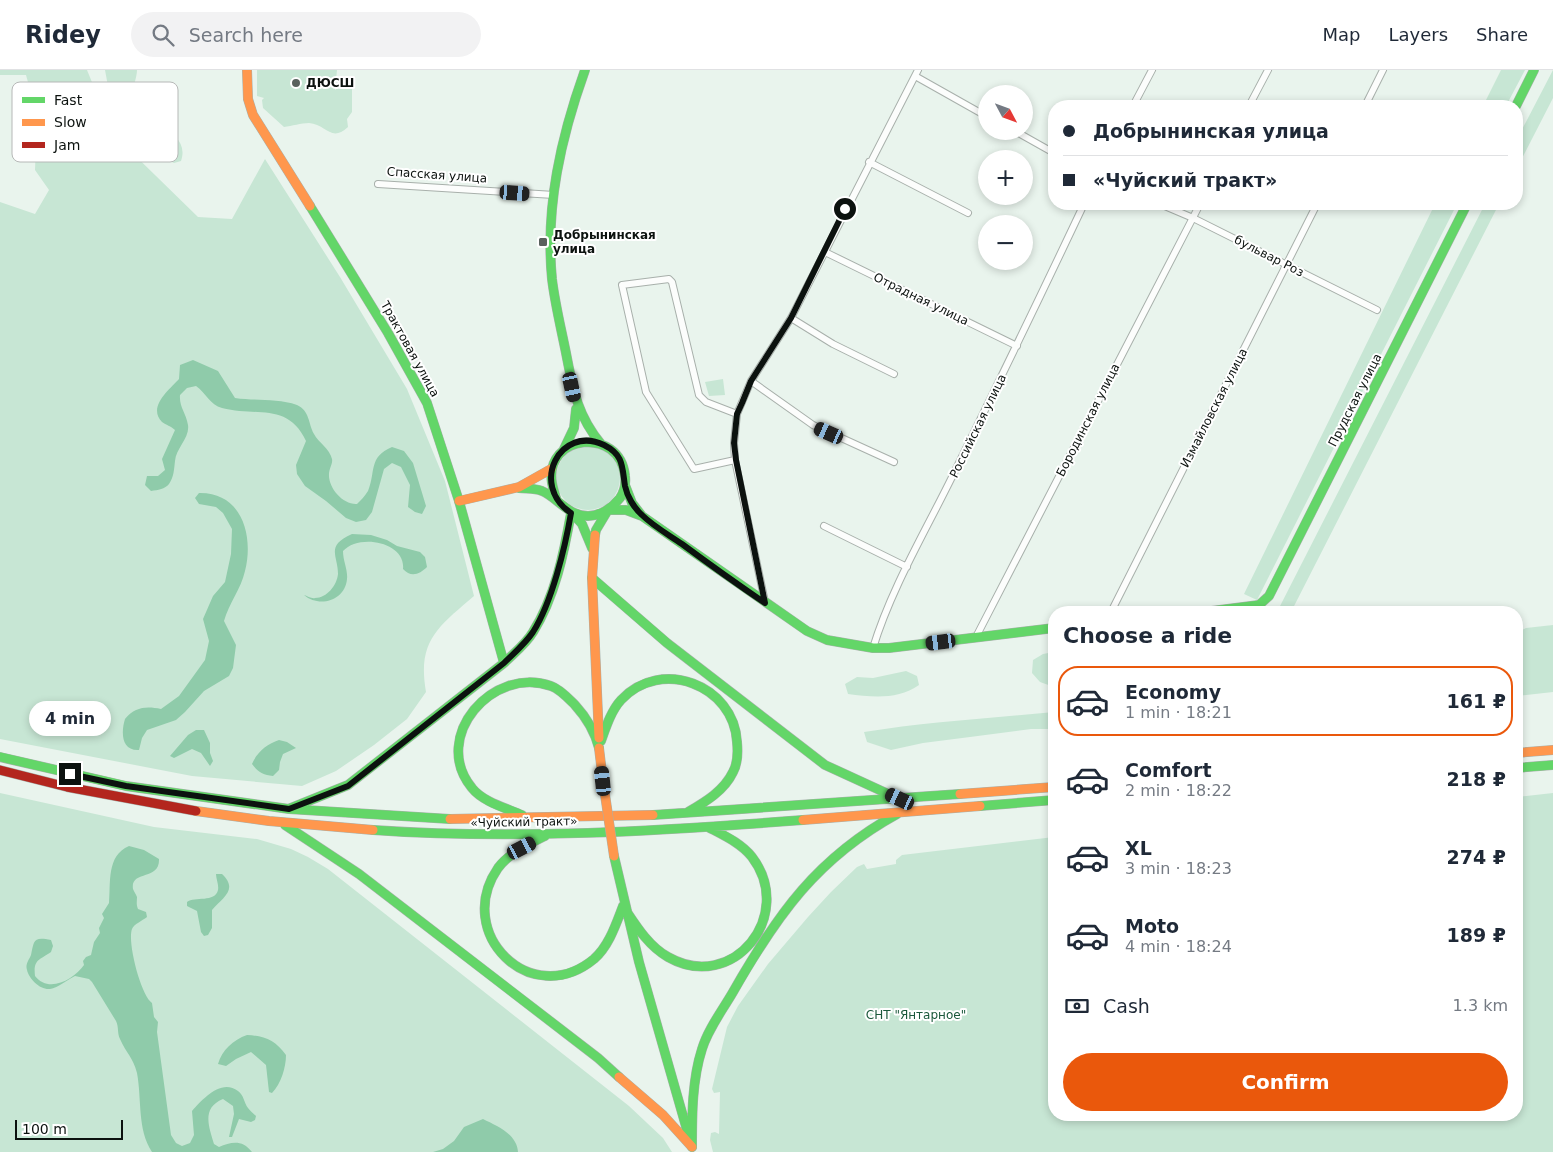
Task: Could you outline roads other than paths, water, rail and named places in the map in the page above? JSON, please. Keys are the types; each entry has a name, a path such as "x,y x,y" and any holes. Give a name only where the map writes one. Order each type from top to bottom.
{"main road":[{"name":"Трактовая улица","path":"247,70 248,99 253,115 388,333 427,403 459,501 504,663"},
{"path":"1519,100 1534,70"},
{"path":"564,450 574,428 576,406 561,329 550,255 554,195 567,130 582,71"},
{"name":"Прудская улица","path":"1252,606 1260,605 1269,596 1278,582 1464,210"},
{"path":"576,406 588,428 601,444"},
{"path":"459,501 519,488 533,482 551,469 559,454 582,442 601,444 609,448 620,460 624,468 625,485 632,503 642,516"},
{"path":"551,469 551,484 557,501"},
{"path":"625,485 619,500 608,510 596,530 593,550 592,578 599,747 623,906 660,1042 693,1149"},
{"path":"519,488 539,490 572,513 585,530 593,550"},
{"path":"572,513 589,516 608,510 626,510 642,516 765,603 807,631 827,640 873,648 1048,629"},
{"path":"289,809 348,786 504,663 529,638 543,613 559,564 572,513"},
{"path":"592,578 667,644 825,765 900,799"},
{"path":"599,747 610,717 622,699 638,686 653,680 672,678 700,684 711,691 722,701 735,724 739,744 737,763 734,772 719,791 708,801 685,814"},
{"path":"527,817 495,804 480,795 466,781 462,772 458,753 461,733 464,723 479,704 491,693 512,682 546,684 560,692 578,708 586,718 599,747"},
{"path":"1523,752 1553,750"},
{"name":"«Чуйский тракт»","path":"0,757 126,786 289,809 450,818 685,814 1048,787"},
{"path":"1523,767 1553,765"},
{"name":"«Чуйский тракт»","path":"0,770 121,799 285,825 446,834 545,836 708,827 1048,800"},
{"path":"693,1149 692,1111 696,1076 703,1047 740,979 767,938 800,894 834,856 863,834 901,811"},
{"path":"285,825 359,874 598,1058 663,1114 693,1149"},
{"path":"623,906 649,942 680,964 690,967 710,968 732,959 743,951 760,932 765,922 768,911 768,890 759,868 752,858 733,840 708,827"},
{"path":"545,836 510,856 498,868 486,890 484,908 490,939 502,956 527,974 561,976 580,970 595,958 605,946 623,906"}],"street":[{"path":"1136,100 1152,70"},
{"path":"1252,100 1268,70"},
{"path":"1368,100 1383,70"},
{"path":"765,603 734,443 737,414 751,381 791,318 916,73 978,111"},
{"path":"1031,140 1048,150"},
{"path":"869,162 968,213"},
{"name":"Спасская улица","path":"378,184 554,195"},
{"name":"Российская улица","path":"873,648 879,627 907,568 1017,346 1081,210"},
{"name":"бульвар Роз","path":"1174,210 1377,310"},
{"name":"Бородинская улица","path":"976,637 1197,210"},
{"name":"Измайловская улица","path":"1114,606 1314,210"},
{"name":"Отрадная улица","path":"825,252 1017,346"},
{"path":"736,460 694,469 646,392 622,285 668,279 672,282 699,395 706,402 737,414"},
{"path":"791,318 833,344 894,374"},
{"path":"751,381 813,425 894,462"},
{"path":"824,526 907,568"}],"place":[{"name":"ДЮСШ","path":"296,83"},
{"name":"Добрынинская улица","path":"543,242"}],"park label":[{"name":"СНТ \"Янтарное\"","path":"916,1015"}]}
